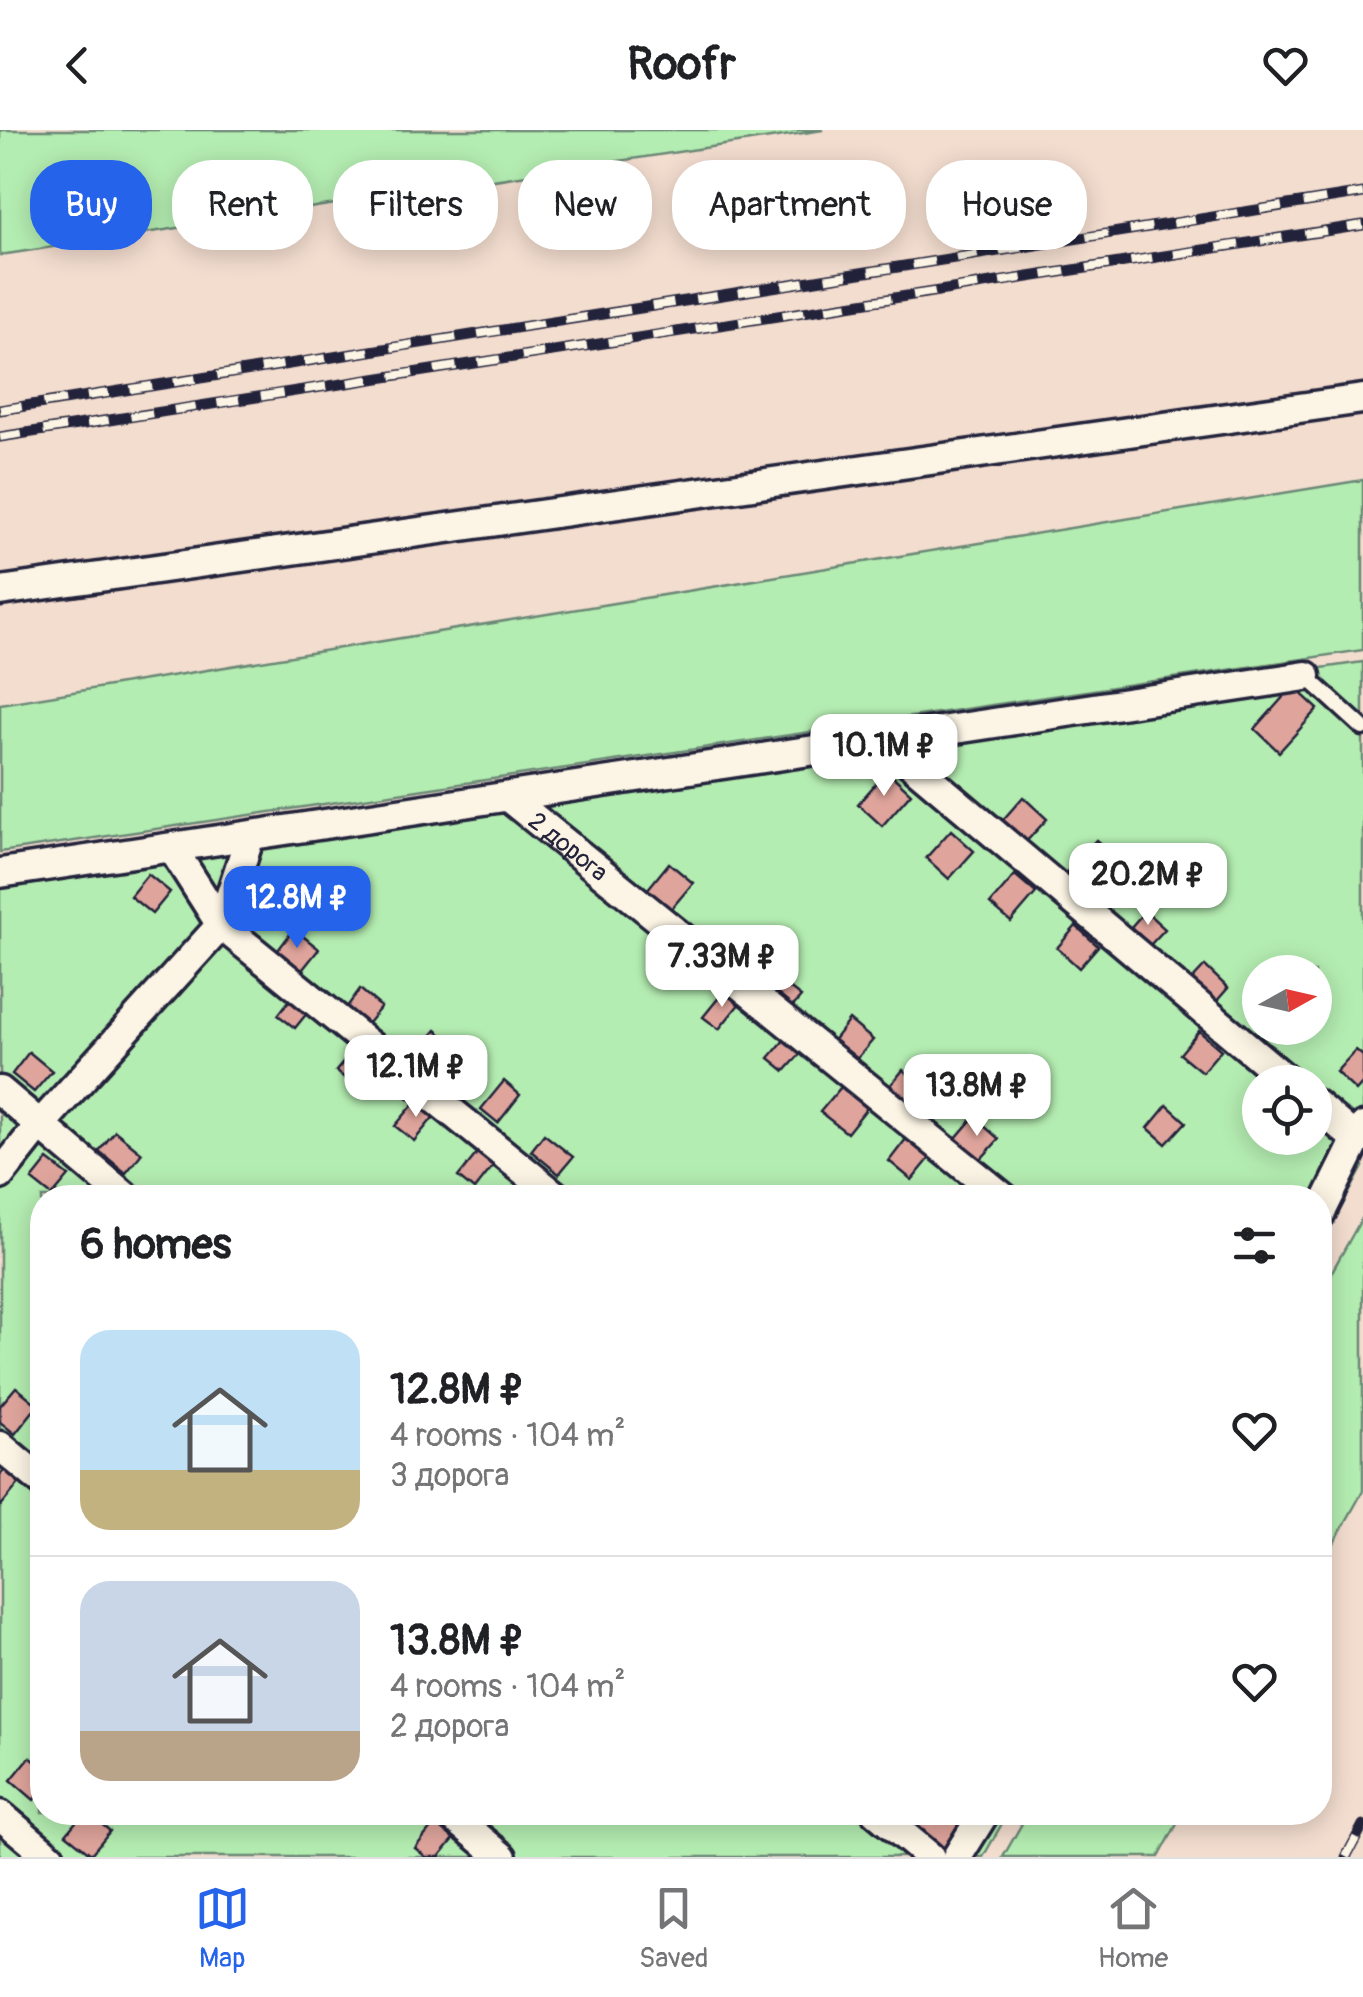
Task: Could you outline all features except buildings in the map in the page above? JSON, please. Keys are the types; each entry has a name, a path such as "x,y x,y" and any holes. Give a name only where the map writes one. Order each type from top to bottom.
{"street":[{"path":"0,591 1363,399"},
{"path":"0,874 1306,676"},
{"path":"884,740 1269,1065"},
{"name":"2 дорога","path":"508,797 988,1185"},
{"path":"0,1175 39,1126 222,925 250,836"},
{"path":"172,848 222,925 542,1185"},
{"path":"0,1091 110,1185"},
{"path":"1332,1115 1360,1133 1332,1190"},
{"path":"0,1446 30,1471"},
{"path":"0,1815 50,1857"},
{"path":"464,1825 502,1857"},
{"path":"892,1825 930,1857"},
{"path":"957,1857 977,1825"}],"lane":[{"path":"1306,676 1363,728"}],"green space":[{"path":"0,130 823,130 625,160 518,160 518,176 498,179 498,160 333,160 333,204 313,207 313,160 172,160 172,229 152,232 152,160 30,160 33,250 0,255"},
{"path":"1363,480 1363,650 0,852 0,704"},
{"path":"1363,662 1363,1167 1332,1225 1332,1185 30,1185 30,1825 1001,1825 983,1857 0,1857 0,860"},
{"path":"1363,1216 1363,1491 1332,1547 1332,1272"},
{"path":"1021,1825 1176,1825 1159,1857 1003,1857"}],"railway":[{"path":"0,410 1363,193"},
{"path":"0,437 1363,225"},
{"path":"1346,1857 1363,1825"}]}
